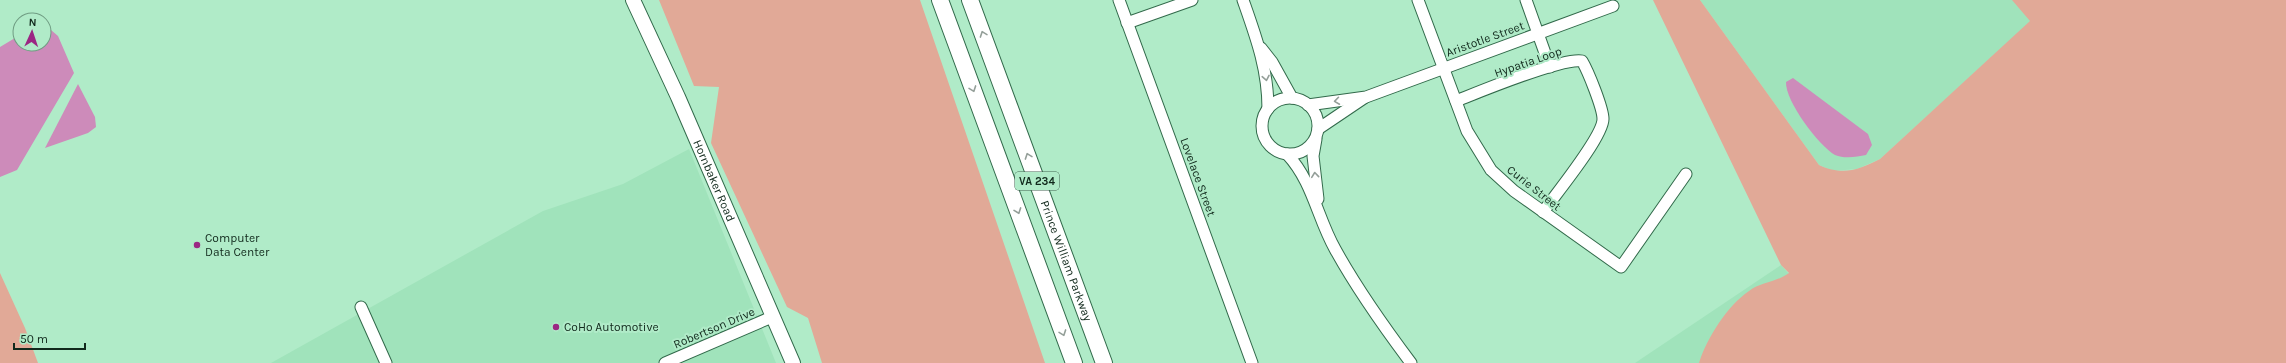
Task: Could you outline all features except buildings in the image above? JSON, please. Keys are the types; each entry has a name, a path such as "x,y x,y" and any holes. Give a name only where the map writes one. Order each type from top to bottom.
{"highway":[{"name":"VA 234","path":"940,0 1074,363"},
{"name":"Prince William Parkway","path":"970,0 1104,363"}],"main road":[{"name":"Hornbaker Road","path":"633,0 678,97 793,363"}],"street":[{"name":"Lovelace Street","path":"1119,0 1252,363"},
{"path":"1128,24 1192,0"},
{"path":"1243,0 1261,48 1267,85 1268,109 1262,127 1264,136 1269,144 1276,150 1287,154 1300,167 1334,247 1408,362"},
{"name":"Curie Street","path":"1418,0 1467,131 1492,170 1514,191 1620,267 1686,174"},
{"path":"1526,0 1550,67"},
{"name":"Aristotle Street","path":"1308,105 1366,97 1613,6"},
{"path":"1261,48 1272,62 1292,98 1308,105 1316,116 1317,133 1313,156 1319,212"},
{"name":"Hypatia Loop","path":"1456,101 1550,67 1575,60 1582,61 1588,70 1603,118 1601,127 1591,145 1543,212"},
{"name":"Aristotle Street","path":"1317,133 1366,97"},
{"path":"1268,109 1274,103 1292,98"},
{"path":"1287,154 1303,151 1311,146 1317,133"},
{"path":"361,307 386,363"},
{"name":"Robertson Drive","path":"665,363 772,317"}],"shaded area":[{"path":"659,0 920,0 1045,363 822,363 808,318 787,307 711,143 719,87 694,86"},
{"path":"1653,0 1700,0 1819,165 1843,171 1857,169 1880,159 2030,21 2012,0 2286,0 2286,363 1699,363 1707,343 1719,323 1741,297 1754,288 1789,273 1781,265"},
{"path":"1700,0 2013,0 2031,21 1880,159 1857,169 1833,171 1819,165"},
{"path":"52,31 58,36 74,73 17,170 0,177 0,47 12,40 12,52 52,52"},
{"path":"1793,78 1868,134 1872,145 1866,155 1842,157 1835,155 1820,142 1804,122 1791,100 1786,82"},
{"path":"78,84 95,117 96,127 88,133 45,148"},
{"path":"689,149 776,363 271,363 543,211 623,184"},
{"path":"1781,265 1821,310 1849,363 1635,363"},
{"path":"0,273 25,328 38,363 0,363"}],"place":[{"name":"Computer Data Center","path":"197,245"},
{"name":"CoHo Automotive","path":"556,327"}]}
